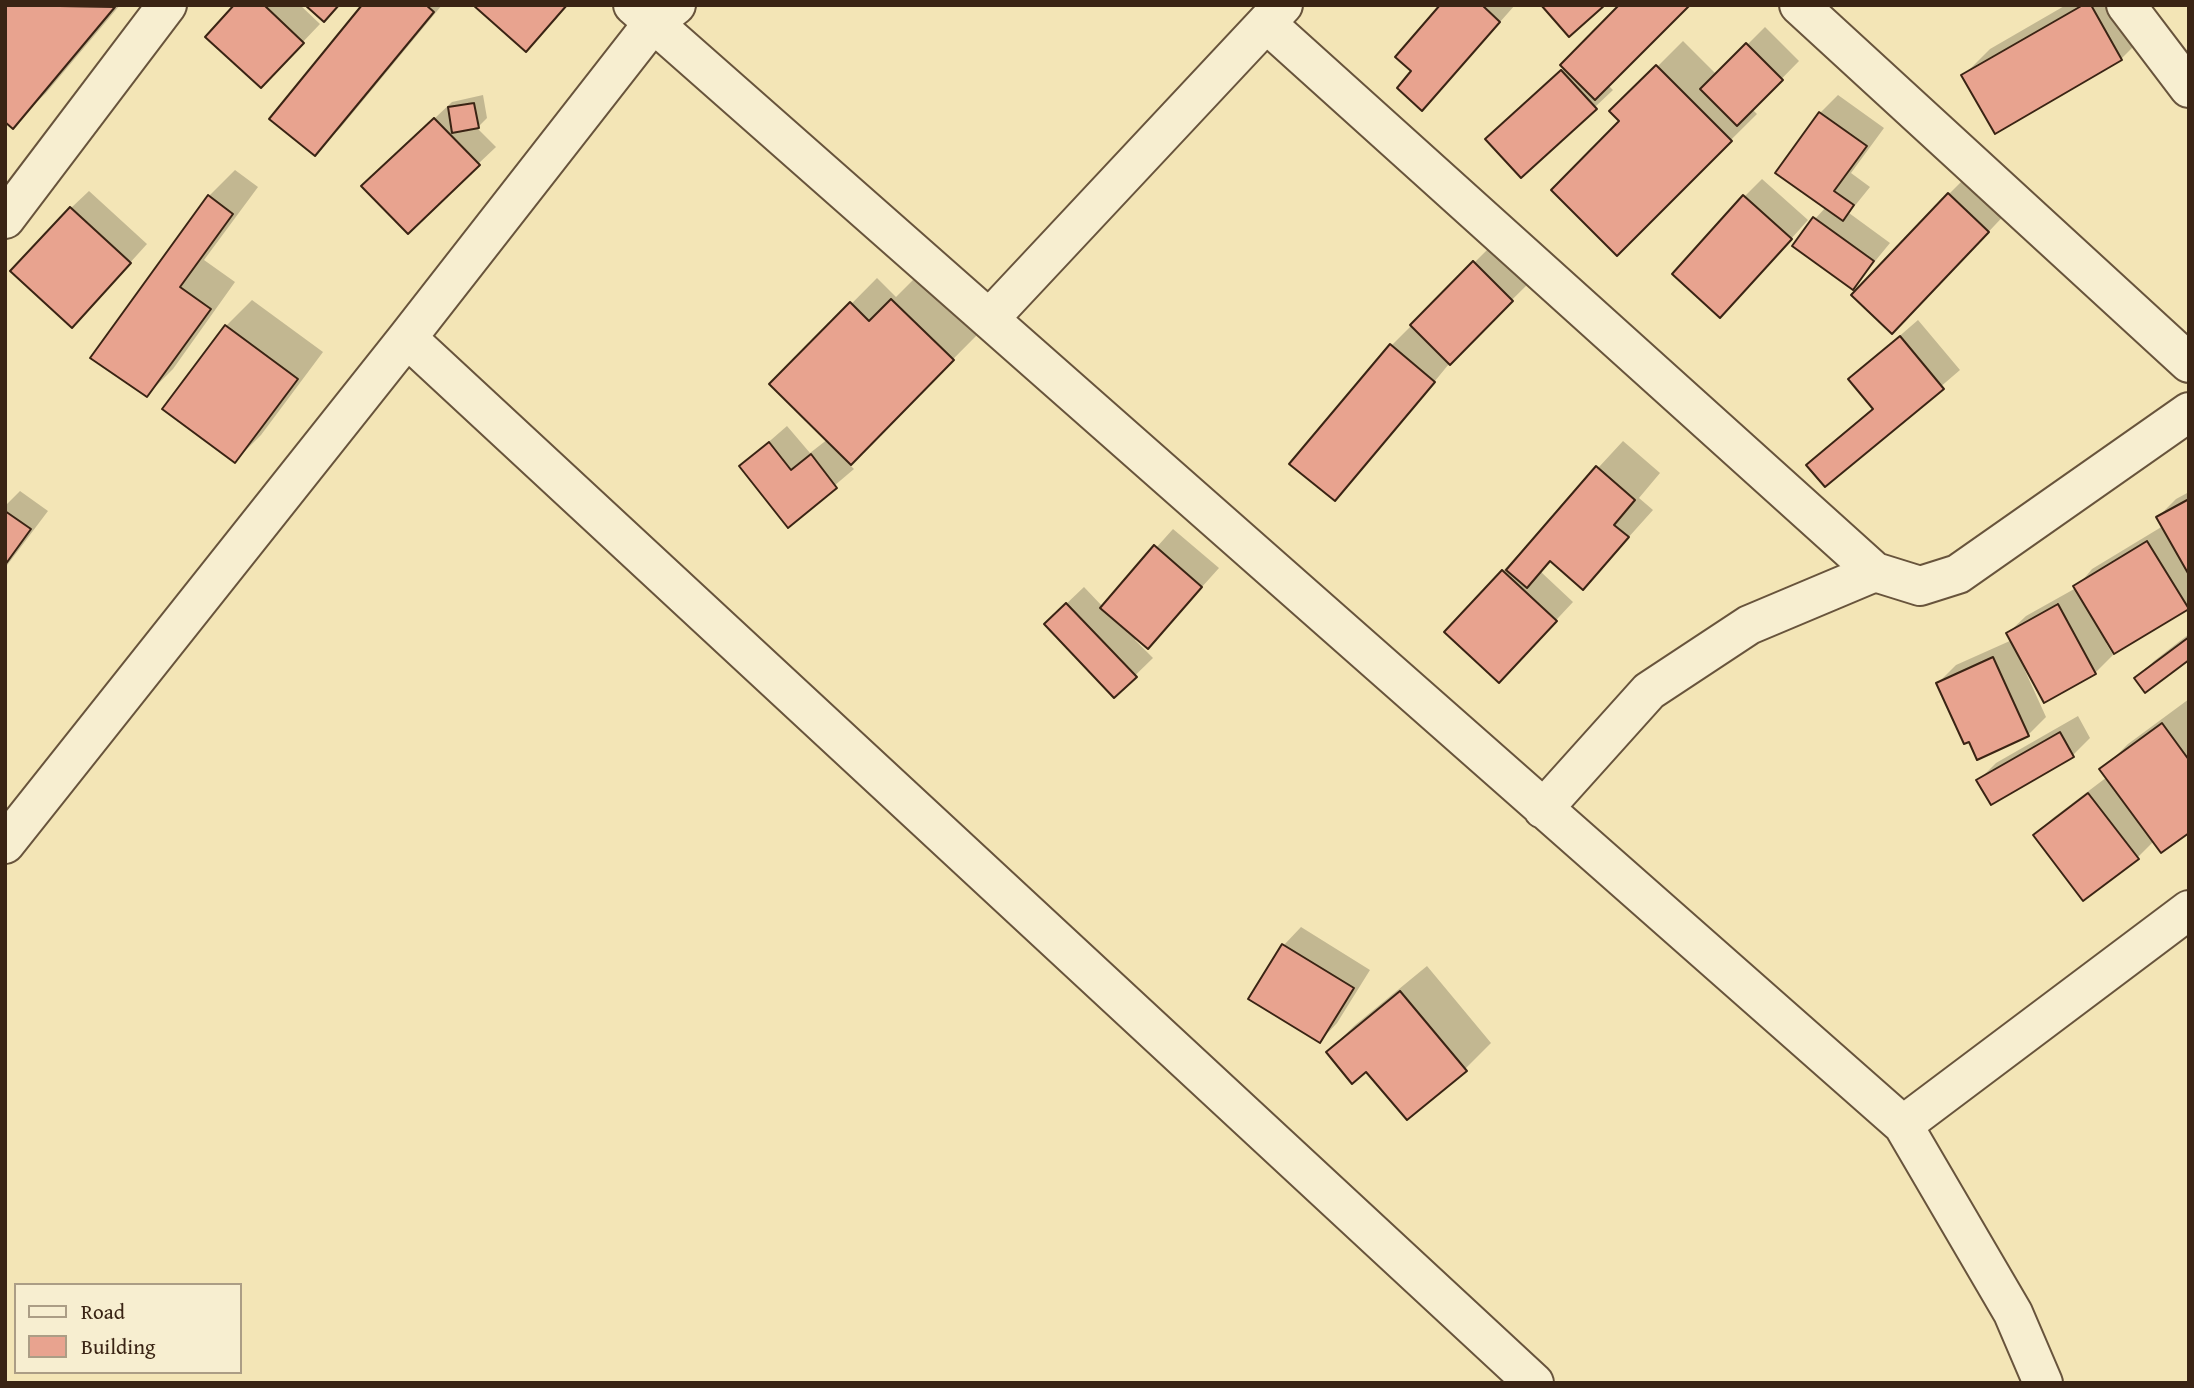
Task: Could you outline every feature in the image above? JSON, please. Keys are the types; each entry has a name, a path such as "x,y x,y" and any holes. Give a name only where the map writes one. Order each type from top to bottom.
{"street":[{"path":"5,219 167,5"},
{"path":"1799,5 2189,363"},
{"path":"2126,5 2189,88"},
{"path":"5,844 407,338 654,11 989,319 1903,1125 2013,1313 2043,1383"},
{"path":"989,319 1275,15 1875,572 1920,586 1958,574 2189,412"},
{"path":"407,338 1534,1383"},
{"path":"1543,809 1649,691 1749,625 1875,572"},
{"path":"1903,1125 2189,909"}],"building":[{"path":"5,5 115,7 13,129 5,122"},
{"path":"234,5 264,5 304,43 261,88 205,37"},
{"path":"305,5 339,5 324,22"},
{"path":"362,5 426,5 434,12 315,156 269,119"},
{"path":"473,5 567,5 526,52"},
{"path":"1440,5 1482,5 1500,22 1422,111 1397,88 1411,71 1395,57"},
{"path":"1541,5 1605,5 1569,37"},
{"path":"1619,5 1690,5 1595,100 1560,65"},
{"path":"2083,5 2091,5 2122,60 1995,134 1961,75"},
{"path":"1746,43 1783,80 1737,126 1700,89"},
{"path":"1656,65 1732,141 1617,256 1551,190 1619,121 1609,111"},
{"path":"1561,70 1597,109 1521,178 1485,139"},
{"path":"474,103 479,128 452,133 448,107"},
{"path":"1819,112 1867,146 1834,191 1854,205 1843,221 1775,173"},
{"path":"434,118 480,165 408,234 361,186"},
{"path":"1948,193 1989,232 1892,334 1851,295"},
{"path":"208,195 233,214 180,287 211,309 147,397 90,358"},
{"path":"1743,195 1792,239 1720,318 1672,274"},
{"path":"70,207 131,263 72,328 10,271"},
{"path":"1813,217 1874,261 1853,290 1792,246"},
{"path":"1473,261 1513,301 1450,365 1410,325"},
{"path":"891,299 954,360 851,465 769,384 850,302 869,321"},
{"path":"225,325 298,379 235,463 162,409"},
{"path":"1900,336 1944,389 1825,487 1806,465 1873,409 1848,379"},
{"path":"1390,344 1435,382 1335,501 1289,464"},
{"path":"769,442 791,470 811,454 837,488 788,528 739,466"},
{"path":"1596,466 1635,500 1614,525 1629,537 1583,590 1550,561 1527,588 1506,570"},
{"path":"2189,499 2189,575 2156,517"},
{"path":"5,511 31,529 5,565"},
{"path":"2147,541 2189,609 2114,654 2073,586"},
{"path":"1154,545 1202,587 1148,649 1100,608"},
{"path":"1502,570 1557,621 1499,683 1444,632"},
{"path":"1066,603 1137,677 1114,698 1044,624"},
{"path":"2058,604 2096,674 2044,703 2006,633"},
{"path":"2189,637 2189,660 2145,693 2134,678"},
{"path":"1993,657 2029,736 1977,760 1969,742 1964,744 1936,683"},
{"path":"2162,723 2189,760 2189,833 2161,853 2099,769"},
{"path":"2060,732 2074,757 1991,805 1976,780"},
{"path":"2088,793 2139,859 2083,901 2033,835"},
{"path":"1282,944 1354,988 1320,1043 1248,999"},
{"path":"1400,991 1467,1071 1407,1120 1366,1072 1352,1084 1326,1052"}]}
